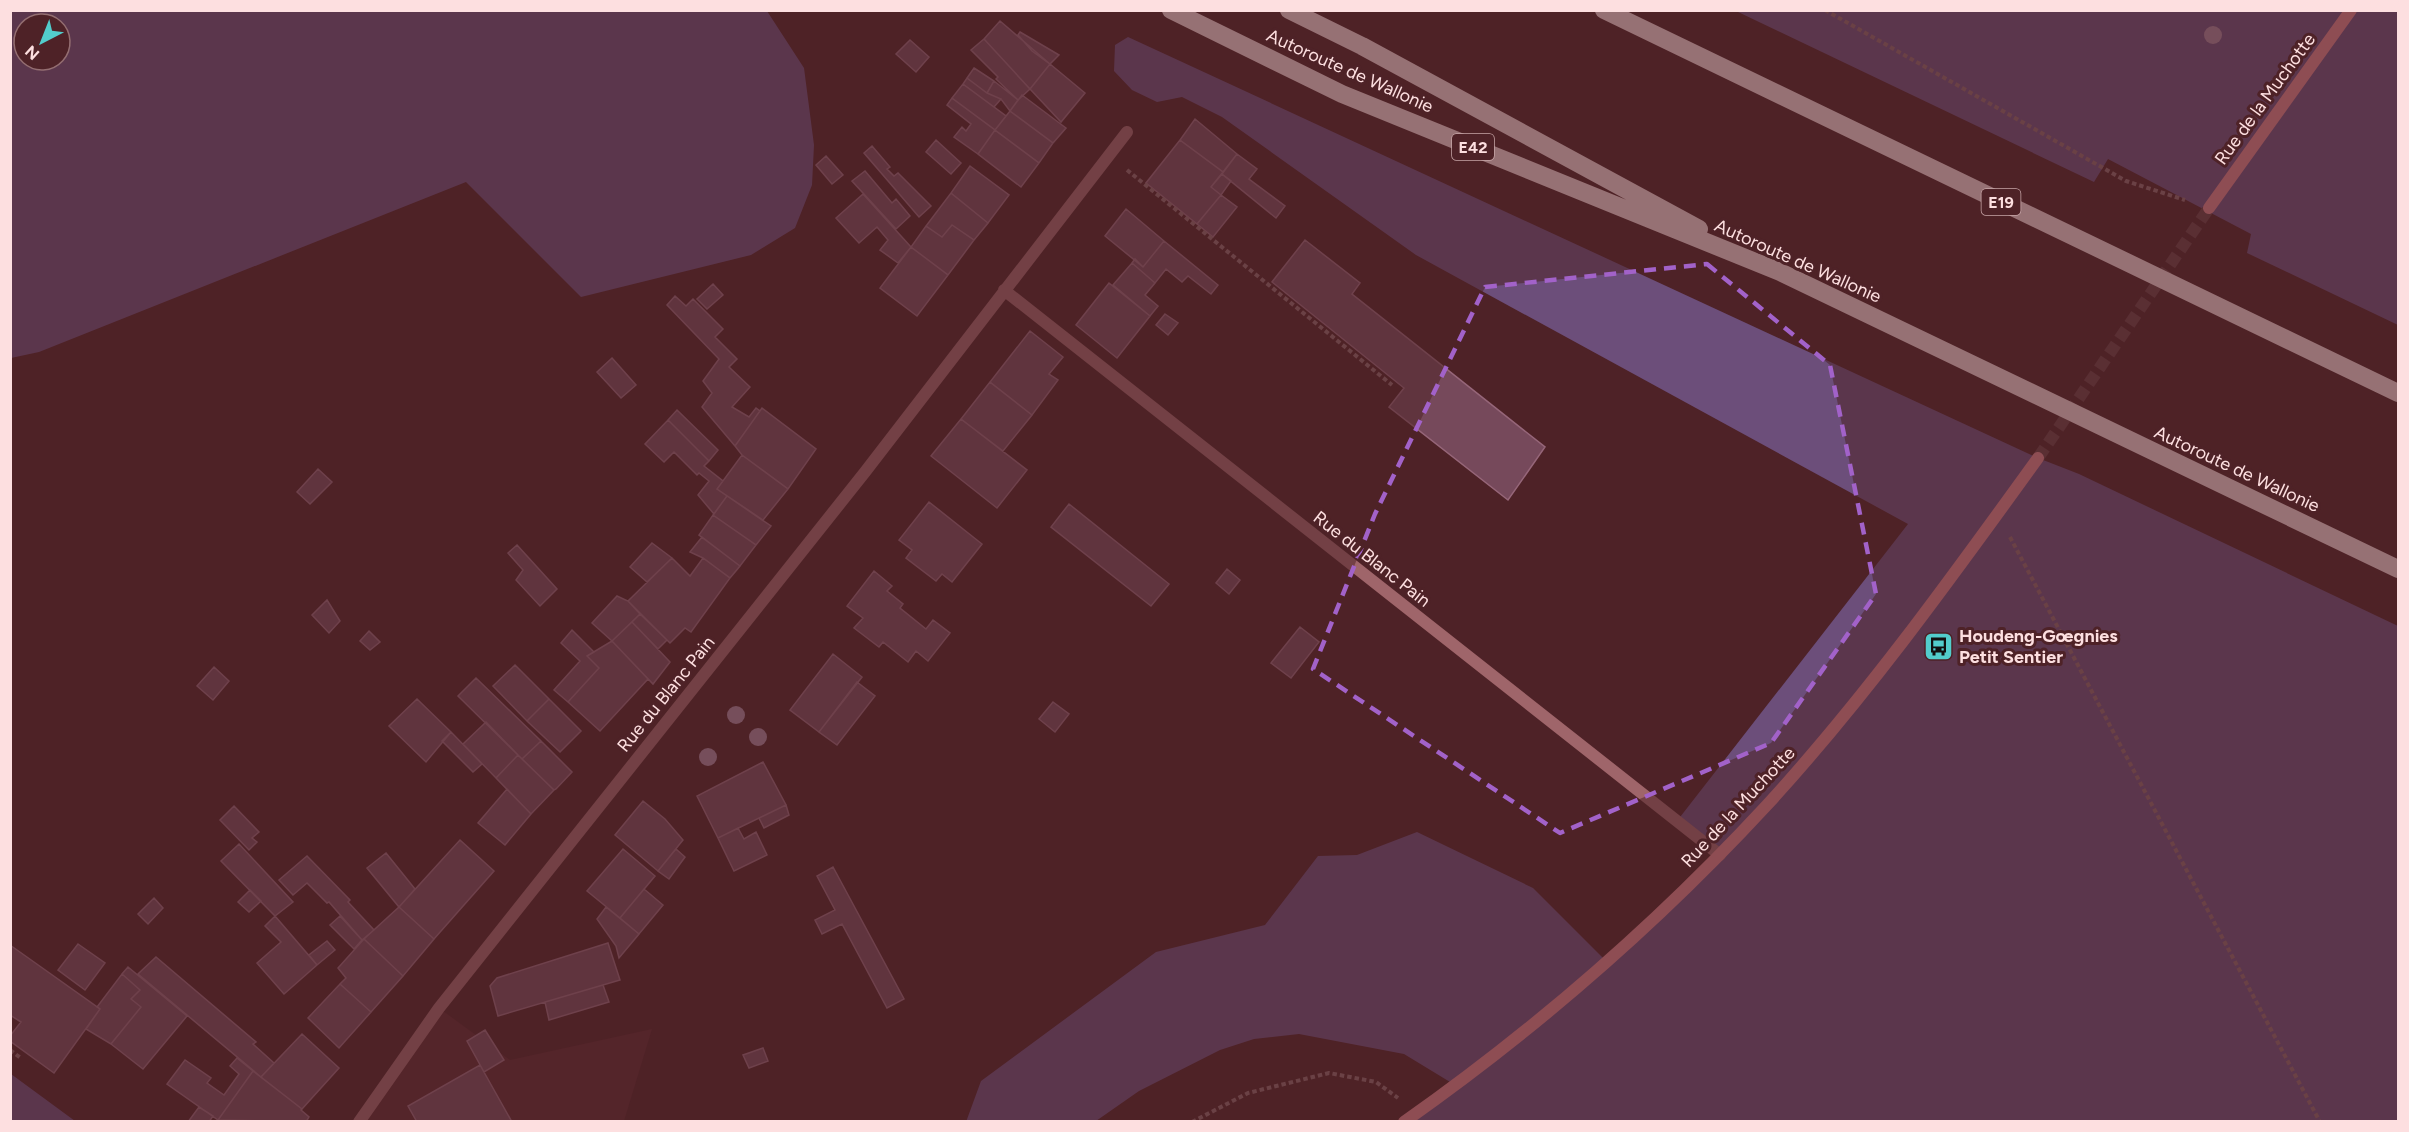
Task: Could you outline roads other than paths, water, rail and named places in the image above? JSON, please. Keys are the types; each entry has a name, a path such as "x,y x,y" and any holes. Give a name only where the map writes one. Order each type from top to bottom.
{"highway":[{"name":"Autoroute de Wallonie","path":"1171,10 1342,93 1780,272 2398,569"},
{"path":"1289,10 1362,46 1780,272"},
{"name":"E19","path":"1604,10 2398,393"}],"street":[{"name":"Rue de la Muchotte","path":"2209,208 2351,10"},
{"name":"Rue du Blanc Pain","path":"359,1122 439,1008 865,472 1127,132"},
{"name":"Rue du Blanc Pain","path":"1004,290 1720,855"},
{"name":"Rue de la Muchotte","path":"1404,1122 1548,1013 1608,963 1720,855 1769,803 1850,708 1958,570 2038,459"}],"tunnel":[{"path":"2038,458 2209,208"}],"place":[{"name":"Houdeng-Gœgnies Petit Sentier","path":"1938,646"}]}
